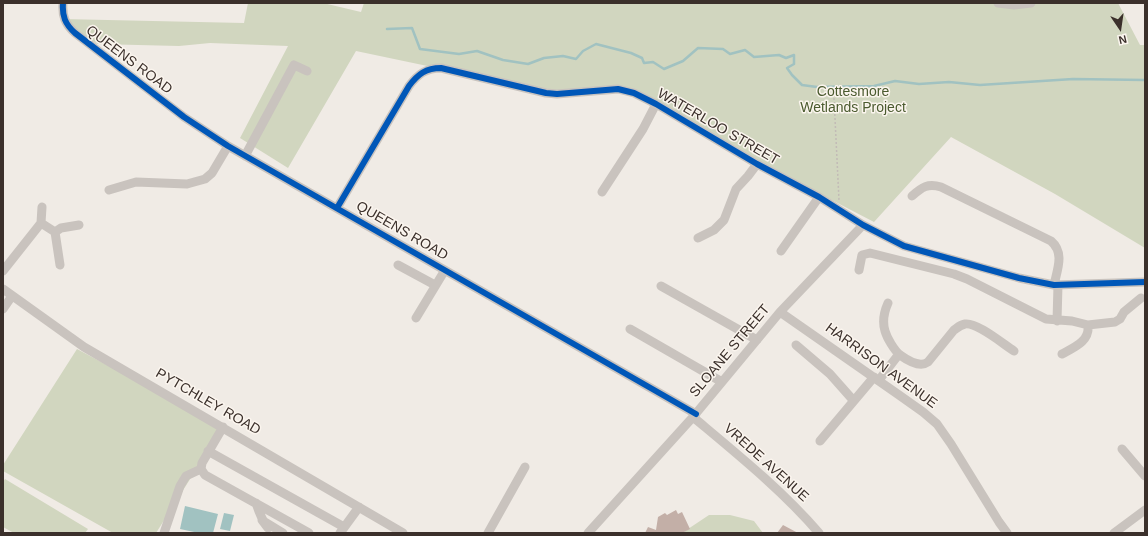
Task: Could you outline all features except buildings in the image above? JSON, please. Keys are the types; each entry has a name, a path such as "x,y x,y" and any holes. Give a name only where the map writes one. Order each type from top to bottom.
{"street":[{"name":"QUEENS ROAD","path":"63,3 63,16 65,22 74,33 184,117 228,146 445,270 694,416"},
{"path":"998,3 1014,5 1031,3"},
{"path":"245,156 294,66 307,71"},
{"name":"WATERLOO STREET","path":"337,208 409,86 420,73 429,68 441,68 546,93 557,94 602,90 626,90 634,93 656,104 757,164 819,197 863,225 904,246 1019,278 1056,285 1145,282"},
{"path":"602,192 643,129 656,104"},
{"path":"109,190 136,182 186,184 205,179 212,173 228,146"},
{"path":"698,238 714,230 724,220 733,193 757,164"},
{"path":"912,196 924,186 934,185 941,187 1051,241 1056,245 1060,255 1056,285 1057,321"},
{"path":"782,250 819,197"},
{"path":"3,271 42,223 42,206"},
{"path":"42,223 55,232 60,265"},
{"path":"55,232 61,228 79,225"},
{"name":"SLOANE STREET","path":"588,533 694,416 780,312 863,225"},
{"path":"859,270 862,255 870,253 954,274 967,279 1046,319 1072,321 1088,325 1114,322 1120,319 1124,312 1141,298"},
{"path":"398,265 435,285"},
{"path":"416,318 445,270"},
{"path":"662,286 757,340"},
{"name":"PYTCHLEY ROAD","path":"3,289 84,346 403,533"},
{"path":"3,309 12,296"},
{"path":"888,303 884,316 885,330 890,341 899,354 919,365 926,364 954,330 965,324 978,327 1014,351"},
{"name":"HARRISON AVENUE","path":"780,312 923,412 937,424 951,444 998,522 1007,533"},
{"path":"1062,354 1077,346 1086,338 1089,332 1088,325"},
{"path":"630,329 722,382"},
{"path":"796,345 830,374 853,400"},
{"path":"820,440 853,400 876,379 899,354"},
{"name":"VREDE AVENUE","path":"694,416 748,463 819,533"},
{"path":"223,427 202,463 201,469 205,475 309,533"},
{"path":"1122,449 1145,476"},
{"path":"208,451 342,530 359,507"},
{"path":"488,533 526,467"},
{"path":"164,533 183,481 191,473 201,469"},
{"path":"256,503 262,520 282,533"},
{"path":"1114,533 1145,510"}],"path":[{"path":"834,98 840,210"}],"green space":[{"name":"Cottesmore Wetlands Project","path":"248,3 323,3 361,12 364,3 1118,3 1140,45 1145,45 1145,248 1055,194 951,137 874,222 620,90 556,93 356,51 288,168 240,138 288,46 210,43 179,46 97,44 62,19 244,23"},
{"path":"77,349 223,427 156,533 113,533 3,471 3,465"},
{"path":"5,479 88,529 85,533 14,533 3,527 3,482"},
{"path":"709,515 730,515 754,521 763,533 682,533"}],"water":[{"path":"185,506 218,514 213,533 199,533 180,529"},
{"path":"224,513 234,515 230,531 220,529"}],"waterway":[{"path":"387,29 412,28 420,49 459,54 477,51 503,60 528,64 544,58 563,56 576,59 583,51 596,44 631,53 642,58 644,63 653,62 664,69 683,61 698,48 723,49 730,54 745,50 754,57 779,55 786,58 794,55 794,64 787,68 792,75 802,85 817,87 874,86 895,81 919,84 949,82 980,85 1073,79 1145,80"}],"cycle path":[{"path":"63,3 65,20 75,33 184,117 228,146 696,414"},
{"path":"337,208 409,86 423,72 441,68 546,93 557,94 618,89 634,93 656,104 757,164 819,197 863,225 904,246 1019,278 1054,285 1145,282"}]}
